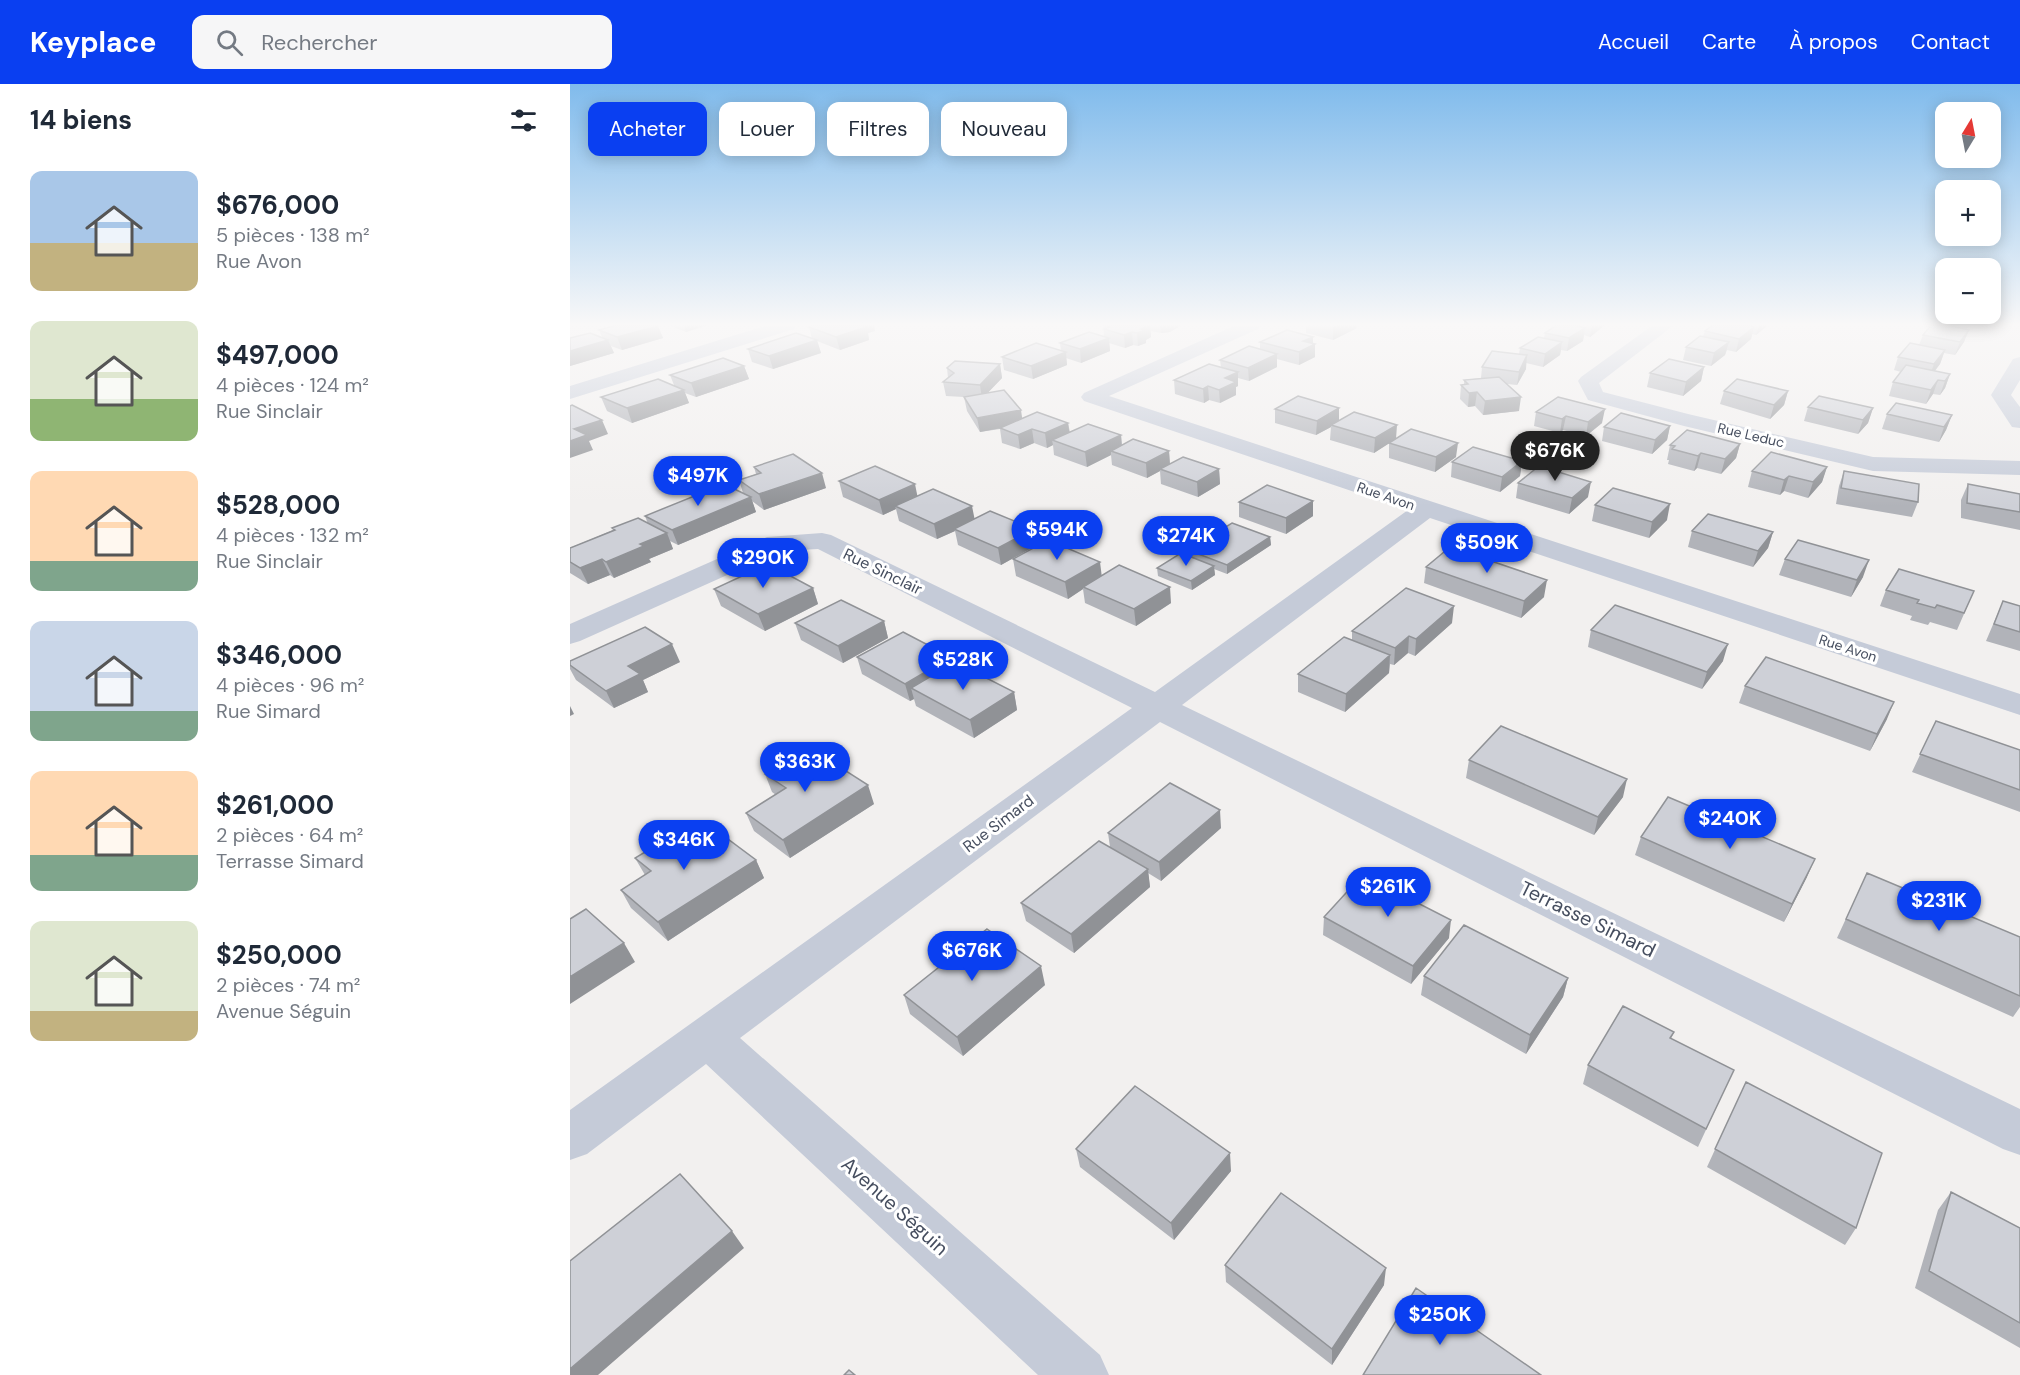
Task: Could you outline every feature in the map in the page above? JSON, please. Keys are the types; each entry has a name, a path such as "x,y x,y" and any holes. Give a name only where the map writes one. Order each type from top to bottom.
{"street":[{"path":"570,393 595,385"},
{"name":"Rue Avon","path":"1117,385 1091,397 2020,705"},
{"name":"Rue Leduc","path":"1590,385 1595,396 1684,420 1873,464 2020,468"},
{"path":"2007,385 2001,395 2020,422"},
{"name":"Rue Simard","path":"570,1138 1426,509"},
{"name":"Rue Sinclair","path":"570,635 776,543 822,541 1156,706"},
{"name":"Terrasse Simard","path":"1156,706 2020,1133"},
{"name":"Avenue Séguin","path":"709,1038 1080,1375"}],"building":[{"path":"638,385 673,385 684,390 627,408 601,397"},
{"path":"1191,385 1229,385 1219,390 1208,386 1203,389"},
{"path":"1461,385 1508,385 1521,397 1485,401 1477,392 1469,393"},
{"path":"1730,385 1764,385 1788,391 1774,405 1724,391"},
{"path":"1908,385 1934,385 1931,390"},
{"path":"1004,390 1021,410 977,418 964,397"},
{"path":"1298,396 1339,408 1317,421 1275,409"},
{"path":"1819,396 1873,408 1863,420 1808,407"},
{"path":"1558,397 1605,409 1588,422 1566,416 1562,419 1536,412"},
{"path":"1896,403 1952,415 1944,427 1887,414"},
{"path":"570,406 602,420 574,429 587,435 570,441"},
{"path":"1037,412 1068,423 1045,433 1032,429 1018,435 1000,428"},
{"path":"1354,412 1397,425 1375,438 1331,425"},
{"path":"1621,413 1670,426 1655,440 1604,427"},
{"path":"1088,424 1121,435 1085,452 1052,440"},
{"path":"1411,429 1458,443 1436,457 1389,443"},
{"path":"1687,430 1740,444 1725,459 1701,453 1698,456 1672,449 1675,446 1670,445"},
{"path":"1133,439 1169,451 1146,463 1111,451"},
{"path":"1473,447 1522,461 1502,477 1452,462"},
{"path":"1771,452 1827,467 1813,482 1789,476 1784,480 1752,471"},
{"path":"793,454 822,473 759,494 739,480 761,473 754,467"},
{"path":"1183,457 1219,469 1197,482 1160,469"},
{"path":"875,466 915,484 879,500 839,481"},
{"path":"1539,466 1591,482 1572,498 1518,483"},
{"path":"1844,471 1919,484 1918,502 1841,488"},
{"path":"724,484 751,497 672,530 645,516"},
{"path":"1968,484 2020,494 2020,512 1967,503"},
{"path":"1267,485 1313,501 1286,518 1239,502"},
{"path":"1613,488 1670,504 1652,522 1595,505"},
{"path":"933,489 972,506 934,524 895,506"},
{"path":"990,511 1034,529 998,548 954,529"},
{"path":"1708,514 1773,532 1758,551 1692,531"},
{"path":"638,518 667,533 640,544 644,546 606,562 602,559 580,568 570,562 570,548"},
{"path":"1232,523 1270,537 1227,565 1188,550"},
{"path":"1048,540 1100,562 1065,582 1013,559"},
{"path":"1798,540 1869,560 1857,580 1785,559"},
{"path":"1450,547 1547,580 1524,601 1426,567"},
{"path":"1181,553 1214,566 1191,581 1157,568"},
{"path":"768,564 813,588 758,614 714,589"},
{"path":"1119,565 1170,587 1134,609 1083,587"},
{"path":"1899,569 1974,591 1964,613 1937,605 1935,608 1917,603 1919,600 1886,590"},
{"path":"1406,588 1454,606 1416,639 1409,636 1395,648 1352,631"},
{"path":"841,600 884,621 838,646 795,623"},
{"path":"2003,601 2020,606 2020,632 1994,624"},
{"path":"1615,605 1728,644 1707,672 1591,630"},
{"path":"645,627 672,644 628,666 640,674 606,691 570,665 570,661"},
{"path":"903,632 951,657 905,684 857,657"},
{"path":"1344,637 1390,655 1346,694 1298,674"},
{"path":"1766,657 1894,702 1877,734 1745,686"},
{"path":"955,662 1014,692 970,720 911,688"},
{"path":"1936,721 2020,750 2020,790 1920,754"},
{"path":"1501,726 1627,779 1598,817 1469,760"},
{"path":"810,748 868,785 783,840 746,813 786,788 765,774"},
{"path":"1170,783 1220,810 1159,862 1108,833"},
{"path":"1668,797 1815,859 1792,904 1641,837"},
{"path":"685,828 701,840 717,831 756,860 658,922 621,890 651,871 635,858"},
{"path":"1099,841 1148,869 1071,934 1021,903"},
{"path":"1367,870 1406,890 1402,895 1451,920 1413,966 1324,917"},
{"path":"1867,873 2020,937 2020,996 1846,919"},
{"path":"586,909 624,943 570,977 570,919"},
{"path":"1464,925 1568,978 1530,1035 1424,976"},
{"path":"987,929 1041,966 957,1037 904,995"},
{"path":"1623,1006 1674,1032 1670,1038 1734,1070 1706,1129 1588,1065"},
{"path":"1746,1082 1882,1153 1856,1228 1715,1149"},
{"path":"1135,1086 1230,1153 1171,1223 1076,1149"},
{"path":"680,1174 732,1231 570,1369 570,1261"},
{"path":"1951,1192 2020,1228 2020,1323 1929,1271"},
{"path":"1281,1193 1386,1268 1332,1349 1225,1265"},
{"path":"1416,1288 1541,1375 1363,1375"},
{"path":"849,1370 855,1375 844,1375"}]}
